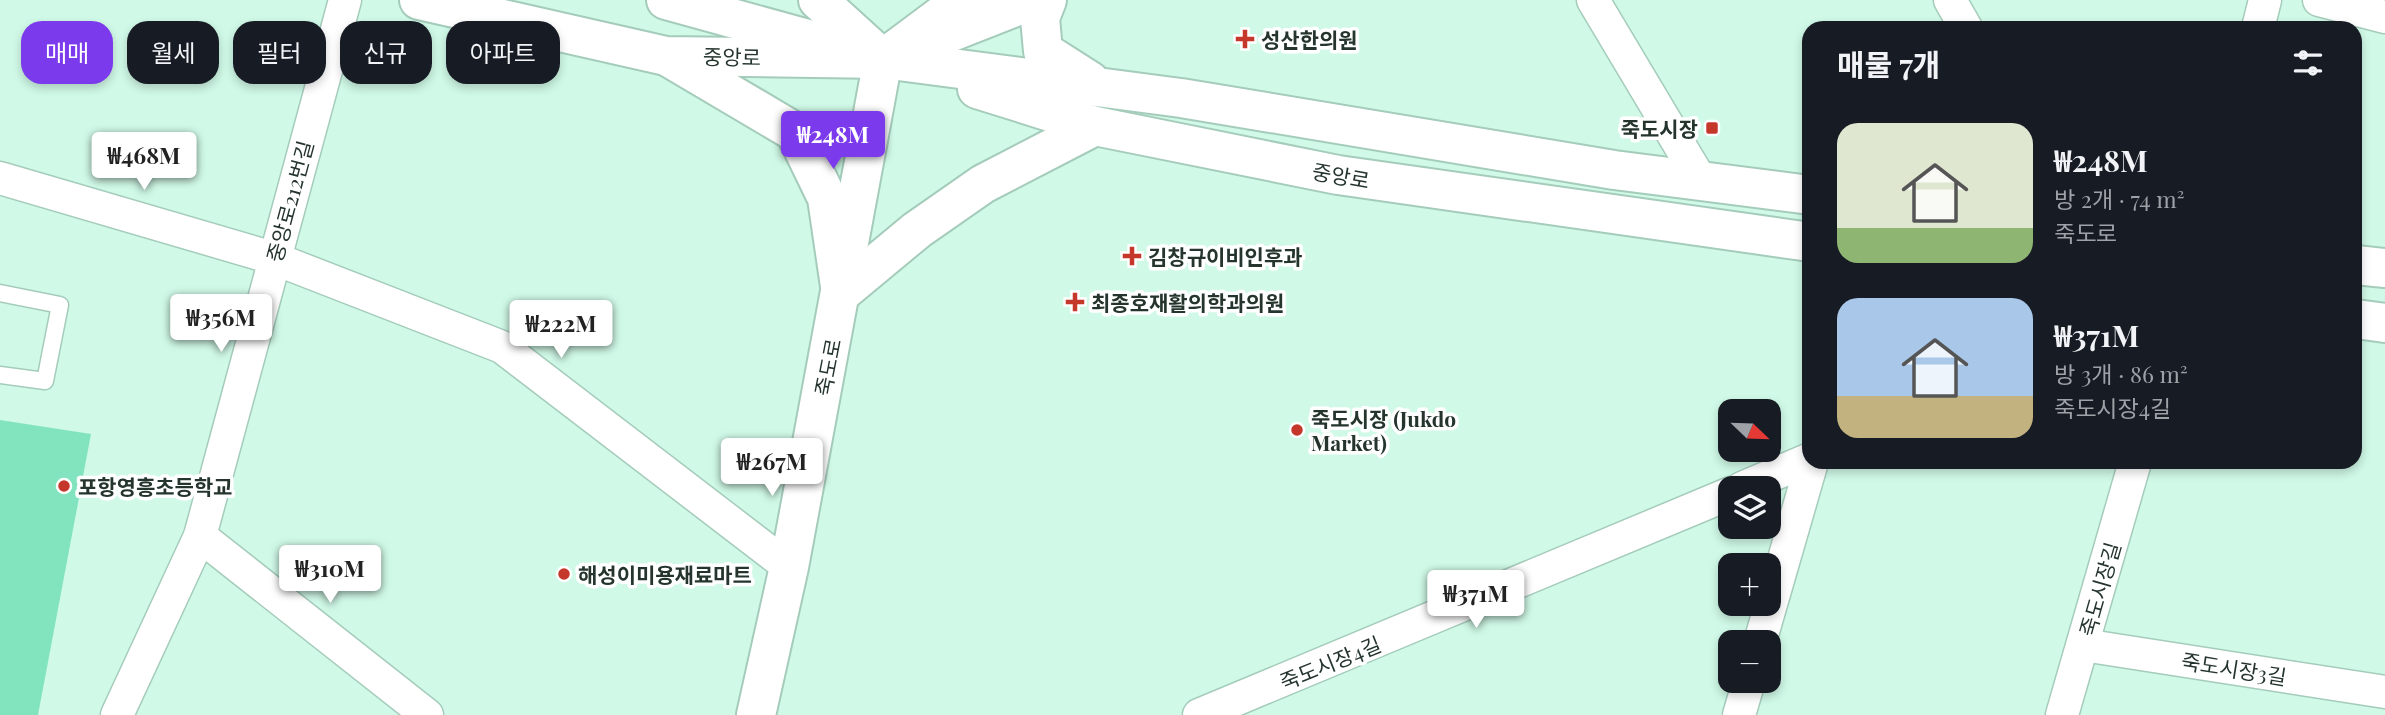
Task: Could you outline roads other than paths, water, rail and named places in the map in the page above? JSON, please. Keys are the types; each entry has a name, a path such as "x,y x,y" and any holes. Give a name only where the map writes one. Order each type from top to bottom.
{"main road":[{"name":"중앙로","path":"419,0 666,56 883,59 1101,88 1701,181 1802,194"},
{"name":"중앙로","path":"666,0 883,59 1095,126 1338,175 1802,241"},
{"path":"818,0 883,59"},
{"path":"860,0 883,59"},
{"path":"883,59 962,0"},
{"path":"883,59 1033,0"},
{"path":"1047,0 1040,18 1043,51 1101,88"},
{"path":"666,56 794,132 827,198 841,293"},
{"name":"죽도로","path":"756,715 789,568 883,59"},
{"path":"841,293 917,230 983,184 1095,126"},
{"path":"2362,266 2385,268"},
{"path":"2362,320 2385,323"}],"street":[{"name":"중앙로212번길","path":"117,715 200,536 273,258 345,0"},
{"path":"1593,0 1701,181"},
{"path":"1950,0 1962,21"},
{"path":"2260,21 2265,0"},
{"path":"2319,0 2385,17"},
{"path":"0,178 273,258 502,347 789,568"},
{"path":"1773,476 1802,465"},
{"path":"1763,630 1809,469"},
{"name":"죽도시장길","path":"2062,715 2133,469"},
{"name":"죽도시장4길","path":"1199,715 1718,498"},
{"path":"200,536 427,715"},
{"name":"죽도시장3길","path":"2083,645 2385,692"},
{"path":"1739,715 1745,693"}],"lane":[{"path":"0,293 60,305 45,380 0,374"}],"place":[{"name":"성산한의원","path":"1245,39"},
{"name":"죽도시장","path":"1712,128"},
{"name":"김창규이비인후과","path":"1132,256"},
{"name":"최종호재활의학과의원","path":"1075,302"},
{"name":"죽도시장 (Jukdo Market)","path":"1297,430"},
{"name":"포항영흥초등학교","path":"64,486"},
{"name":"해성이미용재료마트","path":"564,574"}]}
